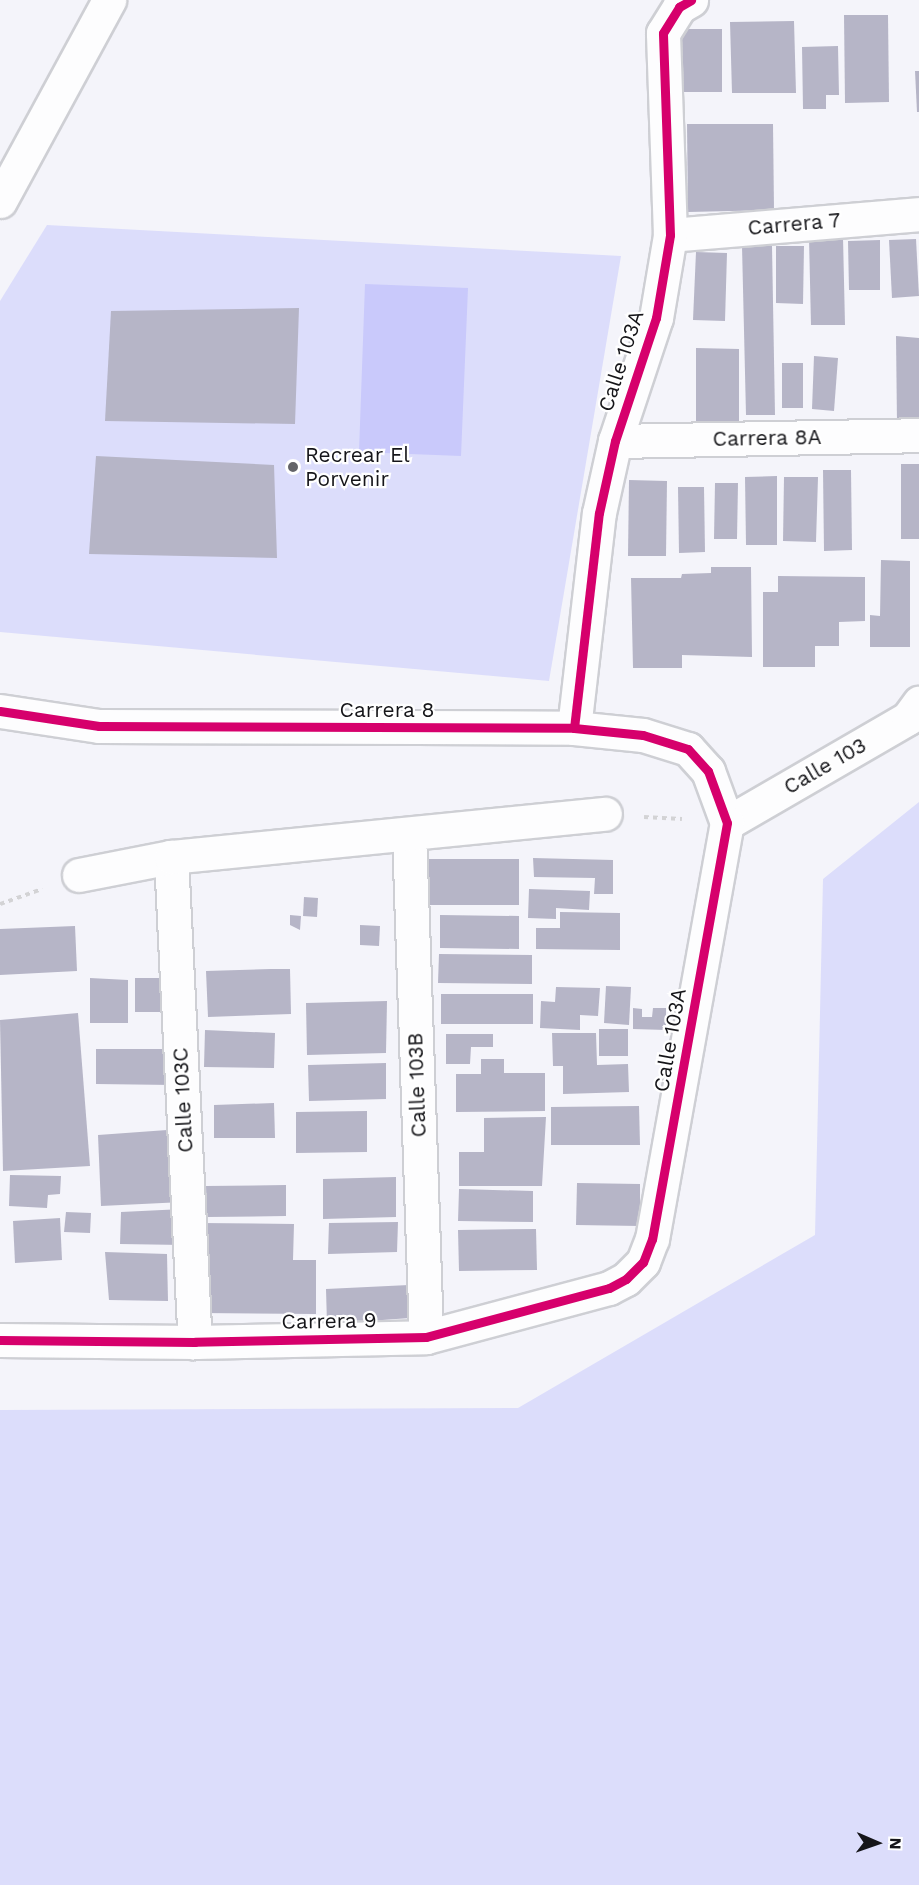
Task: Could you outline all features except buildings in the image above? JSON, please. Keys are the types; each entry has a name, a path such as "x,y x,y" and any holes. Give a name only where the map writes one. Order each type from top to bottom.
{"street":[{"path":"0,201 110,0"},
{"name":"Calle 103A","path":"574,728 599,513 615,441 656,318 670,234 663,33 685,4"},
{"name":"Carrera 7","path":"670,234 919,214"},
{"name":"Carrera 8A","path":"615,441 919,435"},
{"name":"Calle 103","path":"727,823 908,718 919,703"},
{"name":"Carrera 8","path":"0,711 99,726 574,728 642,735 688,748 708,771 727,823"},
{"path":"79,875 171,857 605,814"},
{"name":"Calle 103A","path":"643,1262 652,1239 727,823"},
{"name":"Calle 103B","path":"409,834 426,1337"},
{"name":"Calle 103C","path":"171,857 195,1342"},
{"name":"Carrera 9","path":"0,1340 195,1342 426,1337 609,1288 643,1262"}],"path":[{"path":"605,814 727,823"}],"shaded area":[{"name":"Recrear El Porvenir","path":"47,225 621,256 549,681 0,632 0,301"},
{"path":"919,802 919,1885 0,1885 0,1410 518,1408 815,1235 823,879"}],"water":[{"path":"365,284 468,288 461,456 359,452"}],"cycle path":[{"path":"574,728 599,513 615,441 656,318 670,235 663,33 679,7 691,0"},
{"path":"0,711 99,726 574,728 643,735 688,749 708,771 727,823 652,1239 643,1262 626,1279 609,1288 426,1337 195,1342 0,1340"}],"place":[{"name":"Recrear El Porvenir","path":"293,467"}]}
